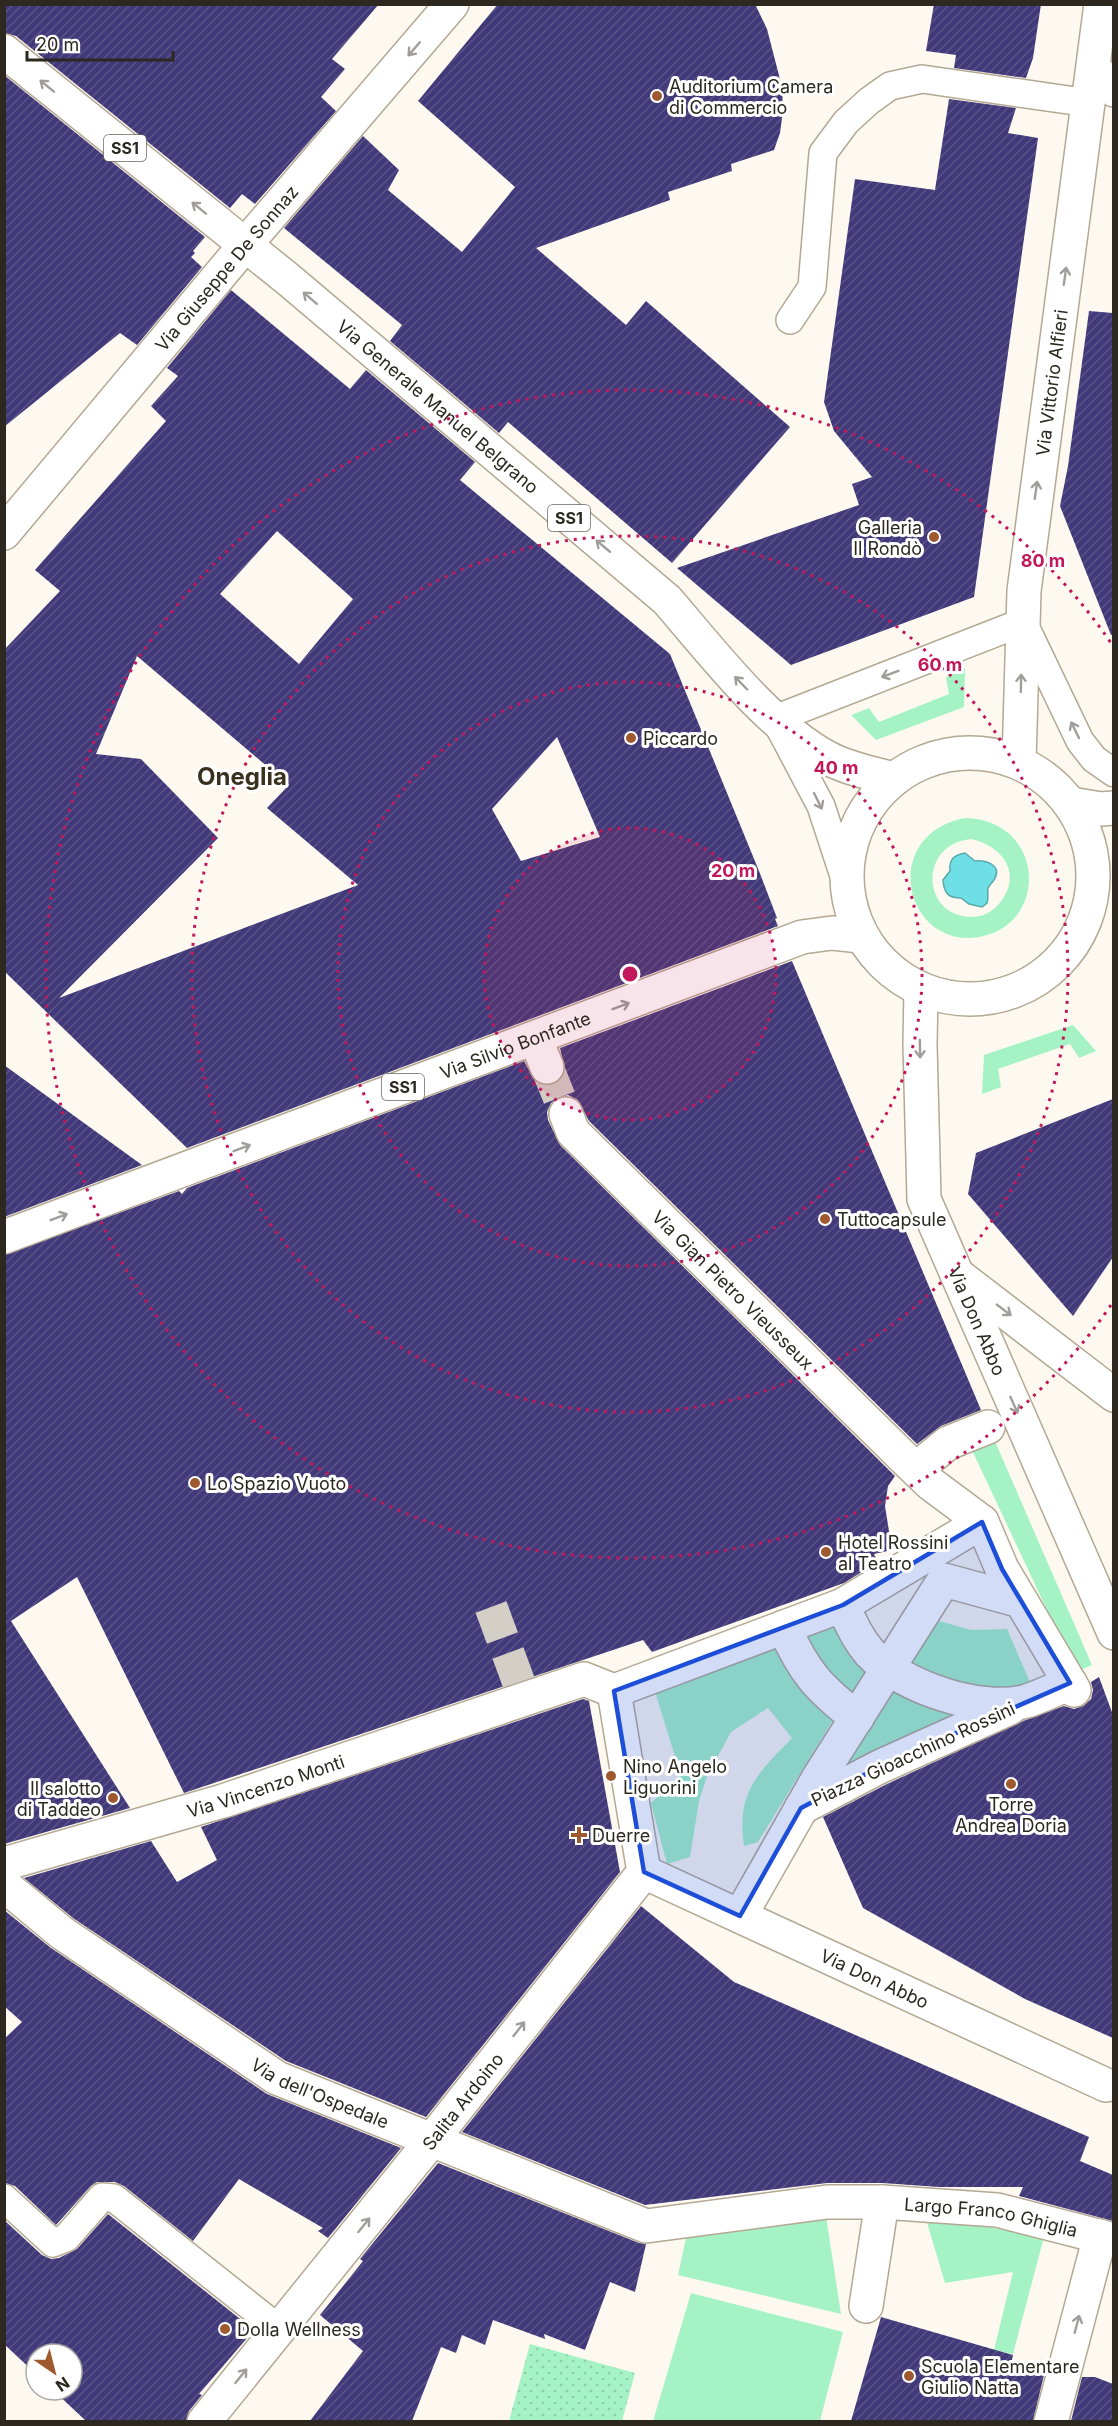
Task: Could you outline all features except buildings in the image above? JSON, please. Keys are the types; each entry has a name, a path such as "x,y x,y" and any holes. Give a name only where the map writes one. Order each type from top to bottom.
{"street":[{"name":"Via Giuseppe De Sonnaz","path":"4,533 245,245 452,4"},
{"name":"Via Vittorio Alfieri","path":"1019,762 1023,622 1029,548 1099,87 1101,4"},
{"name":"Via Generale Manuel Belgrano","path":"4,51 245,245 667,600 721,662 793,735 828,758 857,770 894,779"},
{"path":"954,753 987,753 1019,762 1038,772 1056,787 1071,804 1085,829 1103,847 1086,919 1073,944 1054,966 1031,983 1005,995 977,1000 948,998 921,990 897,976 877,958 861,936 850,910 846,882 850,843 867,807 894,779 922,762 954,753"},
{"path":"1071,804 1101,809 1113,808"},
{"path":"1093,891 1113,917"},
{"name":"Via Silvio Bonfante","path":"4,1237 541,1052 802,937 832,933 861,936"},
{"name":"Via Don Abbo","path":"921,990 924,1199 1113,1633"},
{"name":"Via Gian Pietro Vieusseux","path":"566,1114 573,1132 841,1404 912,1465"},
{"path":"957,1275 1113,1395"},
{"path":"644,1872 614,1691 843,1605 982,1522 931,1484 912,1465 948,1443 988,1426"},
{"name":"Piazza Gioacchino Rossini","path":"801,1808 937,1740 1026,1701 1072,1687 1002,1569 982,1522"},
{"name":"Piazza Gioacchino Rossini","path":"740,1916 801,1808 944,1580 1022,1601"},
{"name":"Piazza Gioacchino Rossini","path":"843,1605 856,1635 871,1654 924,1687 951,1697 984,1704 1026,1701"},
{"path":"784,1627 799,1660 815,1682 857,1718"},
{"name":"Via Vincenzo Monti","path":"4,1864 223,1801 522,1691 584,1680 614,1691"},
{"name":"Via Don Abbo","path":"644,1872 1111,2085"},
{"name":"Salita Ardoino","path":"204,2421 431,2141 644,1872"},
{"name":"Via dell'Ospedale","path":"4,1885 62,1934 277,2078 646,2226 673,2223"},
{"name":"Largo Franco Ghiglia","path":"673,2223 827,2202 882,2202 997,2210 1107,2238"},
{"name":"Largo Franco Ghiglia","path":"866,2306 882,2202"},
{"path":"1051,2421 1107,2238"}],"lane":[{"path":"790,320 812,287 823,153 846,122 869,101 890,86 922,79 1099,87"},
{"path":"846,882 821,806 775,719 1023,622 1080,741 1094,759 1113,773"},
{"path":"4,2198 53,2243 66,2238 102,2197 114,2198 279,2329"}],"highlighted area":[{"path":"982,1522 1002,1569 1070,1683 879,1767 801,1808 740,1916 644,1872 614,1691 843,1605"}],"green space":[{"path":"965,668 964,707 876,740 851,715 869,708 879,722 949,694 946,677"},
{"path":"965,818 993,824 1012,837 1025,856 1029,877 1026,899 1015,918 996,932 970,938 947,934 929,922 917,905 911,885 912,864 921,844 939,828","holes":["971,839 990,846 1004,859 1010,875 1009,885 999,904 991,911 977,917 955,914 943,906 935,894 932,880 935,866 942,853 954,844"]},
{"path":"1073,1025 1096,1051 1079,1058 1070,1044 998,1069 1001,1087 982,1094 984,1055"},
{"path":"994,1439 1092,1665 1076,1672 971,1448"},
{"path":"836,1617 872,1666 848,1699 799,1633"},
{"path":"936,1620 971,1630 1007,1629 1030,1682 1008,1688 984,1690 906,1668"},
{"path":"774,1642 836,1715 758,1842 744,1846 743,1811 752,1785 769,1762 792,1738 768,1708 731,1732 707,1776 699,1801 690,1857 667,1864 651,1803 681,1776 653,1685"},
{"path":"898,1685 951,1707 944,1729 825,1787"},
{"path":"826,2216 841,2314 678,2275 686,2238"},
{"path":"925,2216 1044,2237 1013,2354 994,2350 1013,2272 945,2283"},
{"path":"691,2293 843,2332 820,2421 653,2421"},
{"path":"530,2344 635,2373 622,2421 509,2421"}],"water":[{"path":"965,853 975,861 984,861 995,867 996,875 988,888 987,903 982,907 950,896 944,888 943,880 950,871 951,861 955,856"}],"tunnel":[{"path":"547,1067 566,1114"},
{"path":"491,1607 519,1683"}],"place":[{"name":"Auditorium Camera di Commercio","path":"657,96"},
{"name":"Galleria Il Rondò","path":"934,537"},
{"name":"Piccardo","path":"631,738"},
{"name":"Tuttocapsule","path":"825,1219"},
{"name":"Lo Spazio Vuoto","path":"195,1483"},
{"name":"Hotel Rossini al Teatro","path":"826,1552"},
{"name":"Nino Angelo Liguorini","path":"611,1776"},
{"name":"Torre Andrea Doria","path":"1011,1784"},
{"name":"Il salotto di Taddeo","path":"113,1798"},
{"name":"Duerre","path":"579,1835"},
{"name":"Dolla Wellness","path":"225,2329"},
{"name":"Scuola Elementare Giulio Natta","path":"909,2376"}],"district":[{"name":"Oneglia","path":"242,776"}]}
